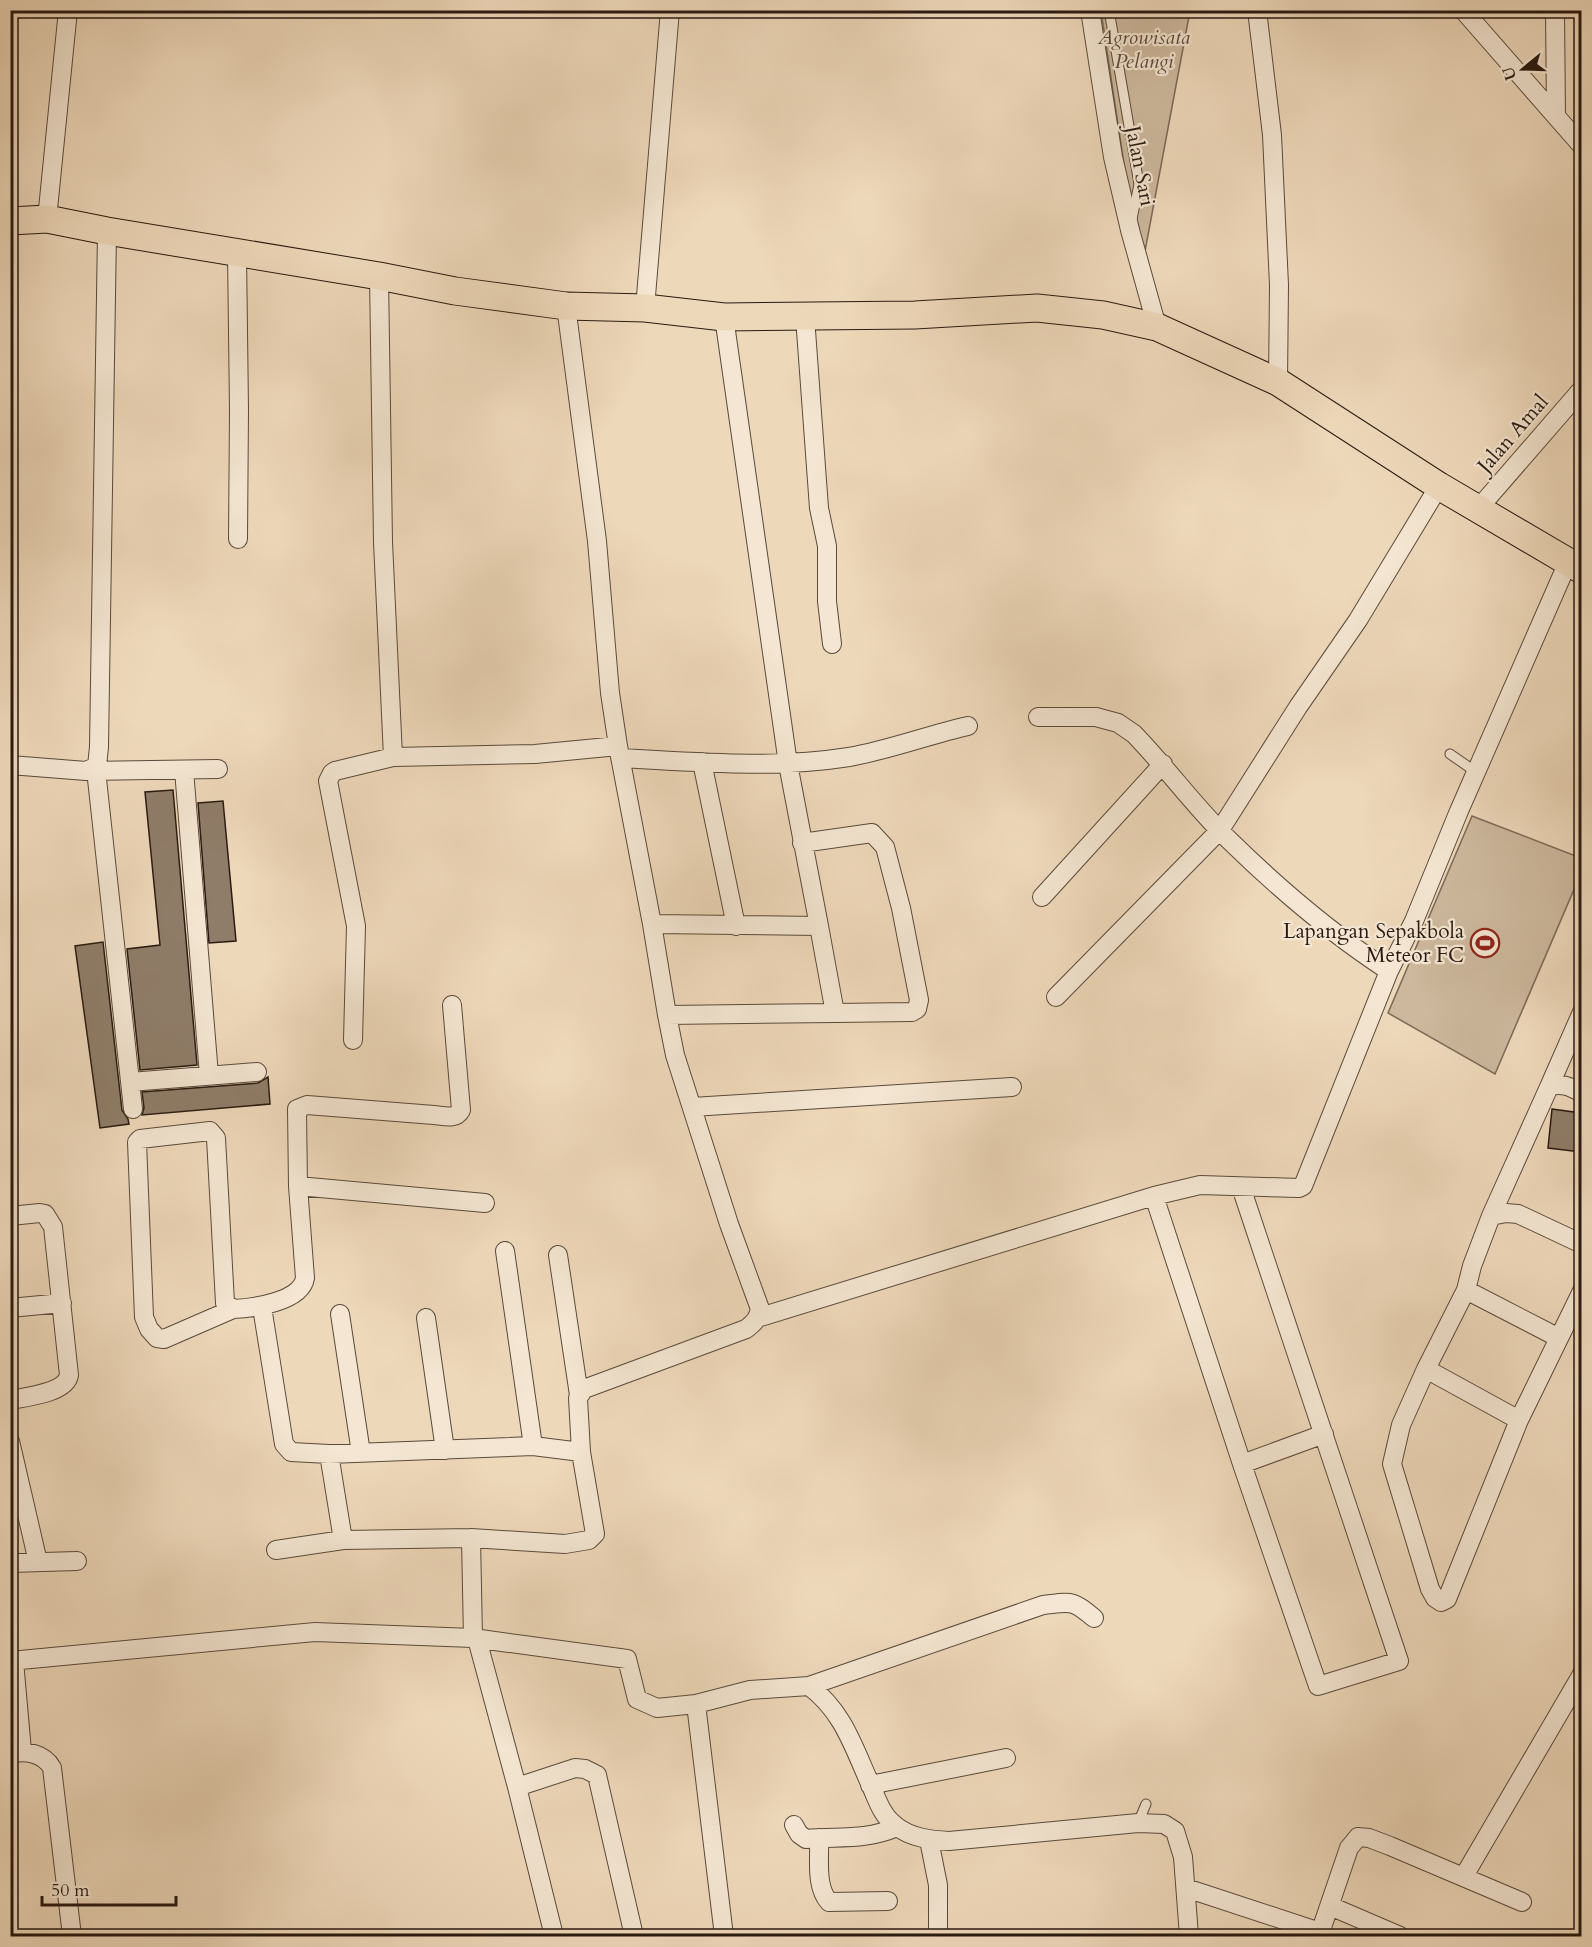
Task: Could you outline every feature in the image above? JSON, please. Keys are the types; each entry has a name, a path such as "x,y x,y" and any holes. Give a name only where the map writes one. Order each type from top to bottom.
{"main road":[{"path":"10,221 47,219 455,291 566,306 645,308 724,317 915,315 1037,308 1103,315 1157,327 1278,382 1439,486 1575,566"}],"street":[{"path":"47,219 68,10"},
{"path":"645,308 670,10"},
{"name":"Jalan Sari","path":"1090,10 1113,158 1157,327"},
{"path":"1257,10 1272,135 1278,285 1278,382"},
{"path":"1463,10 1581,146"},
{"path":"1555,10 1556,117"},
{"path":"91,770 97,766 99,747 107,231"},
{"path":"237,252 238,539"},
{"path":"378,276 383,542 393,757"},
{"path":"566,306 597,541 610,693 666,1015 675,1055 729,1224 760,1309 757,1318 746,1329 584,1389 579,1395"},
{"path":"724,317 788,764 835,1013"},
{"path":"805,317 819,508 827,546 827,602 832,644"},
{"name":"Jalan Amal","path":"1478,509 1581,389"},
{"path":"1056,997 1220,830 1298,707 1358,620 1439,486"},
{"path":"757,1318 1154,1196 1200,1185 1294,1189 1303,1186 1389,971 1414,921 1476,772 1575,566"},
{"path":"1038,717 1096,717 1118,723 1134,734 1220,830 1306,909 1364,955 1389,971"},
{"path":"353,1040 356,926 328,782 335,771 393,757 620,752 702,762 788,764 851,756 968,726"},
{"path":"702,762 736,926"},
{"path":"10,765 91,770 218,770"},
{"path":"1042,897 1163,765"},
{"path":"91,770 133,1109"},
{"path":"184,770 209,1075"},
{"path":"666,1015 912,1012 917,1009 920,1000 901,908 882,841 872,833 802,843"},
{"path":"652,924 819,926"},
{"path":"233,1309 225,1303 223,1298 214,1135 210,1131 140,1140 136,1144 144,1317 149,1329 156,1338 164,1339 233,1309 262,1307 300,1289 304,1283 298,1186 297,1109 307,1105 445,1116 459,1114 461,1110 452,1005"},
{"path":"1581,1012 1491,1216 1472,1266 1466,1290 1401,1425 1392,1464 1430,1589 1435,1598 1441,1602 1447,1599 1519,1420 1581,1291"},
{"path":"130,1082 257,1072"},
{"path":"1549,1087 1559,1085 1570,1087 1581,1093"},
{"path":"692,1107 1012,1087"},
{"path":"298,1186 484,1203"},
{"path":"1154,1196 1318,1686 1400,1661 1241,1187"},
{"path":"1491,1216 1506,1213 1518,1214 1581,1244"},
{"path":"10,1216 45,1214 53,1227 68,1380 57,1389 10,1400"},
{"path":"505,1251 533,1446"},
{"path":"276,1550 343,1540 471,1538 565,1544 593,1538 595,1534 581,1452 579,1395 558,1255"},
{"path":"1466,1290 1559,1338"},
{"path":"10,1308 62,1303"},
{"path":"262,1307 284,1444 291,1452 329,1454 533,1446 581,1452"},
{"path":"340,1314 361,1453"},
{"path":"426,1318 445,1450"},
{"path":"1426,1369 1519,1420"},
{"path":"1242,1464 1324,1434"},
{"path":"10,1442 14,1472 38,1562"},
{"path":"329,1454 343,1540"},
{"path":"471,1538 475,1639 517,1787 554,1936"},
{"path":"10,1563 77,1561"},
{"path":"72,1936 52,1768 47,1759 16,1753 12,1661 315,1632 475,1639 627,1659 637,1699 657,1708 696,1704 750,1690 809,1686 1043,1605 1068,1603 1078,1605 1094,1618"},
{"path":"1464,1876 1581,1674"},
{"path":"809,1686 834,1708 885,1816 897,1827 911,1834 929,1840 949,1841 1138,1823 1164,1824 1175,1832 1183,1857 1189,1936"},
{"path":"696,1704 724,1936"},
{"path":"870,1785 1006,1758"},
{"path":"517,1787 575,1768 585,1769 597,1775 634,1936"},
{"path":"794,1825 806,1839 864,1838 882,1834 897,1827"},
{"path":"1186,1888 1319,1934 1349,1848 1358,1837 1383,1843 1522,1902"},
{"path":"819,1838 820,1888 823,1896 829,1902 888,1900"},
{"path":"929,1840 938,1886 938,1936"},
{"path":"938,1886 949,1841"},
{"path":"1330,1906 1400,1936"}],"lane":[{"path":"1109,10 1139,184 1130,230"},
{"path":"1450,754 1476,772"},
{"path":"1138,1823 1146,1803"}],"green space":[{"name":"Agrowisata Pelangi","path":"1101,11 1190,11 1145,251 1128,191"},
{"name":"Lapangan Sepakbola Meteor FC","path":"1472,816 1581,858 1581,873 1495,1074 1388,1013"}],"building":[{"path":"173,790 197,1065 140,1070 127,949 160,945 145,792"},
{"path":"223,801 236,941 209,943 198,803"},
{"path":"103,942 122,1110 129,1124 100,1128 75,946"},
{"path":"268,1077 270,1104 142,1115 144,1108 142,1092 258,1083"},
{"path":"1552,1109 1581,1113 1581,1152 1548,1148"}],"place":[{"name":"Lapangan Sepakbola Meteor FC","path":"1485,943"}]}
